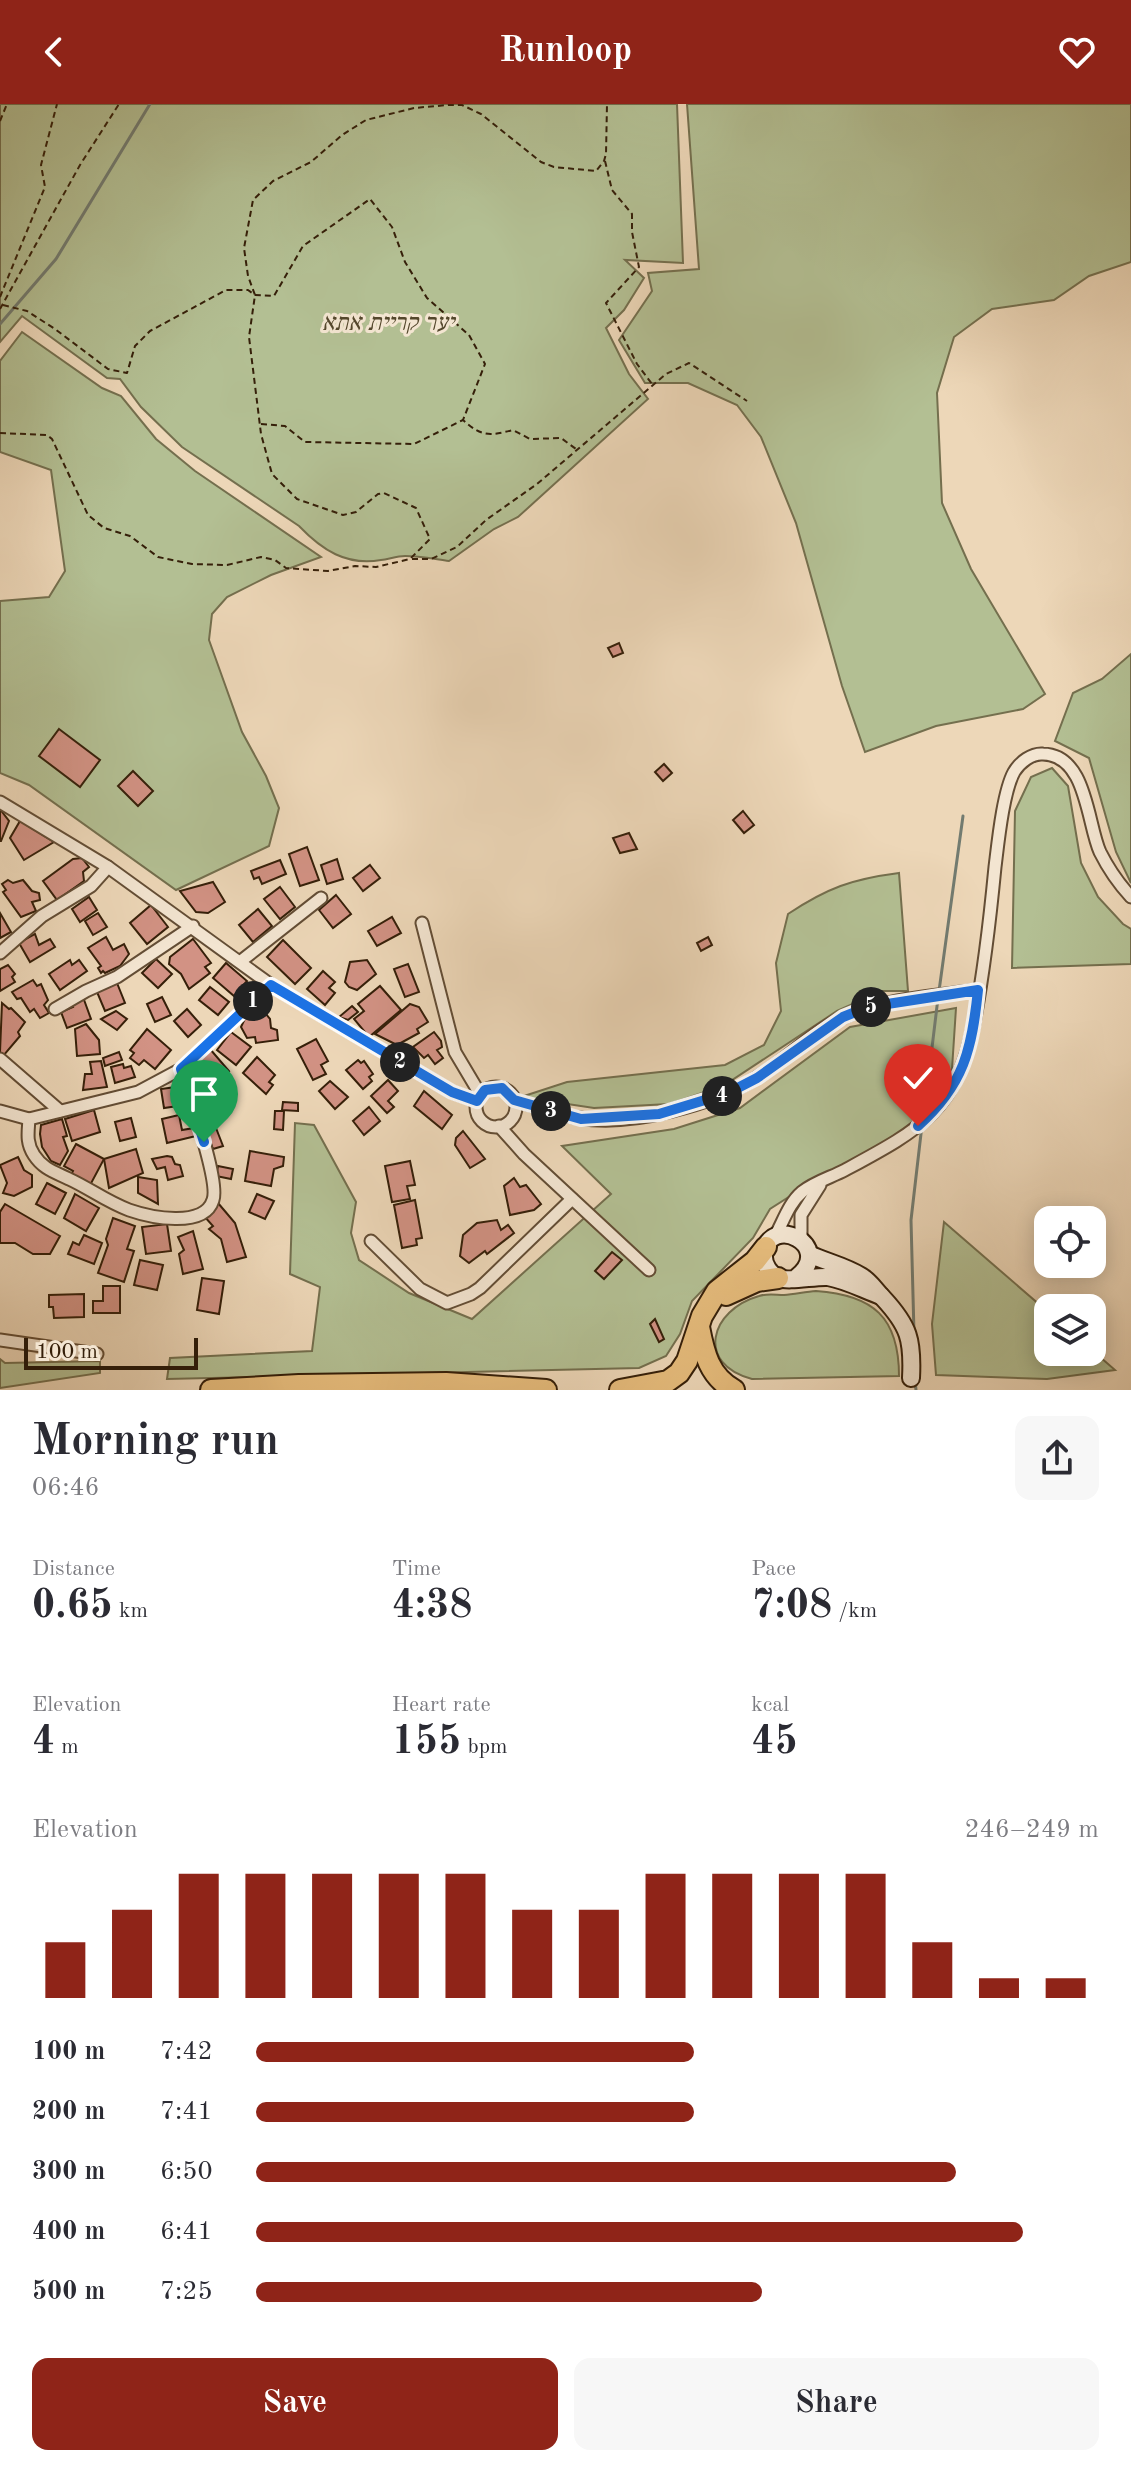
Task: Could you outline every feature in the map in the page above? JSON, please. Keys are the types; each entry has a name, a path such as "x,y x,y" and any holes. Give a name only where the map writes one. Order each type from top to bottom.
{"highway":[{"path":"620,1390 668,1381 679,1373 717,1291 750,1266 770,1243"},
{"path":"712,1302 743,1285 788,1278"},
{"path":"699,1325 708,1364 718,1379 734,1390"},
{"path":"211,1390 446,1383 546,1390"}],"street":[{"path":"881,1296 830,1277 788,1278 768,1269 765,1262 770,1243 796,1198 812,1185 880,1151 918,1126 948,1096 961,1074 974,1022 999,831 1014,773 1026,759 1040,753 1051,755 1071,769 1080,780 1099,850 1131,897"},
{"path":"0,802 108,867 271,985 452,1092 478,1098"},
{"path":"0,953 42,916 91,886 108,867"},
{"path":"241,961 321,898"},
{"path":"422,923 455,1052 478,1098 477,1115 493,1127 506,1124 514,1114 514,1100"},
{"path":"55,1009 117,977 193,926"},
{"path":"0,1111 29,1119 138,1092 181,1069 271,985"},
{"path":"478,1098 490,1088 502,1088 514,1100 581,1119 659,1114 728,1093 757,1078 843,1017 868,1007 978,990"},
{"path":"0,1059 60,1111"},
{"path":"29,1119 27,1143 49,1171 129,1210 168,1218 198,1215 209,1208 214,1191 204,1142 181,1069"},
{"path":"499,1126 524,1154 649,1270"},
{"path":"788,1278 807,1267 809,1254 801,1238 801,1215 812,1194 823,1182"},
{"path":"371,1241 420,1289 447,1303 480,1288 572,1199"},
{"path":"770,1243 784,1234 801,1238"},
{"path":"809,1254 861,1276 897,1312 911,1343 911,1378"},
{"path":"0,1340 97,1354"}],"path":[{"path":"0,121 7,104"},
{"path":"0,297 45,187 41,165 57,104"},
{"path":"119,104 80,165 1,307 27,311 108,369 127,373 135,346 150,331 226,290 248,290 255,295 274,296 303,246 370,199 392,227 405,262 427,298 469,335 485,364 463,420 414,444 305,442 285,426 260,424"},
{"path":"607,104 608,133 604,161 612,190 632,214 639,267 606,303 637,364 653,385"},
{"path":"410,559 430,539 416,508 384,493 378,494 356,512 343,515 297,499 272,474 260,424 249,337 255,295 248,276 244,248 253,200 273,181 311,162 342,135 366,120 414,108 462,105 498,126 523,151 554,167 596,171 604,161"},
{"path":"0,433 47,435 52,439 88,515 104,528 130,536 158,557 192,564 227,565 261,557 275,560 286,568 328,571 355,566 376,567 410,559 431,559 457,547 486,520 537,484 666,374 689,363 747,401"},
{"path":"463,420 475,431 492,436 513,430 530,439 561,438 577,449"}],"green space":[{"name":"יער קריית אתא","path":"0,104 677,104 683,263 625,260 644,278 624,310 606,328 629,374 648,399 518,517 494,529 449,561 405,556 357,561 336,554 182,447 141,407 120,379 107,378 22,316 0,342"},
{"path":"687,104 1131,104 1131,262 1089,276 1054,300 992,309 954,337 937,393 942,503 971,569 1045,694 1023,709 936,726 865,752 842,686 796,523 761,437 737,405 688,383 645,383 619,340 652,291 648,273 699,269"},
{"path":"22,332 102,388 121,396 156,439 195,471 321,557 271,575 227,597 212,614 209,640 242,732 279,808 269,846 176,890 29,785 0,773 0,601 49,597 65,571 51,470 0,452 0,361"},
{"path":"1131,654 1131,883 1116,852 1089,758 1055,741 1073,693 1102,679"},
{"path":"1052,768 1068,786 1081,863 1098,897 1131,929 1131,964 1012,968 1015,811 1031,777"},
{"path":"899,873 908,991 882,991 837,1011 723,1086 669,1104 594,1108 521,1097 567,1082 725,1065 764,1045 781,1011 776,963 788,914 840,886"},
{"path":"956,1008 952,1069 928,1107 891,1143 806,1186 770,1209 753,1238 692,1301 680,1334 666,1356 639,1368 167,1379 170,1358 312,1351 320,1287 290,1274 295,1123 314,1125 356,1202 351,1233 359,1260 409,1293 472,1319 611,1194 562,1146 674,1129 740,1108 850,1027"},
{"path":"944,1222 1034,1300 1034,1366 1106,1366 1106,1362 1115,1370 1047,1379 936,1375 932,1324"},
{"path":"816,1291 853,1298 879,1313 894,1338 899,1376 752,1379 734,1372 722,1362 716,1350 720,1324 742,1303 762,1295"},
{"path":"0,1359 5,1363 100,1361 100,1373 0,1388"}],"building":[{"path":"619,643 623,653 613,657 608,648"},
{"path":"59,729 100,760 80,787 39,756"},
{"path":"664,764 672,773 663,781 655,772"},
{"path":"133,771 153,791 138,806 118,786"},
{"path":"0,809 9,821 1,841 0,841"},
{"path":"743,811 754,825 744,833 733,820"},
{"path":"20,821 54,842 24,860 10,838"},
{"path":"629,833 637,849 620,853 613,838"},
{"path":"307,847 319,880 300,886 289,854"},
{"path":"82,858 89,867 83,872 84,881 57,900 43,881 73,859"},
{"path":"337,859 343,879 327,884 321,865"},
{"path":"280,860 286,874 262,884 259,877 254,879 251,871"},
{"path":"370,865 380,878 363,891 353,878"},
{"path":"8,880 13,883 23,880 32,891 39,893 40,900 32,902 36,911 21,917 3,892 6,890 2,884"},
{"path":"213,882 225,902 208,913 196,912 180,891"},
{"path":"280,887 295,907 280,919 264,899"},
{"path":"336,895 351,914 333,928 319,910"},
{"path":"89,897 97,910 80,922 72,909"},
{"path":"151,905 168,927 147,944 130,923"},
{"path":"258,909 272,926 253,942 239,925"},
{"path":"0,913 11,932 0,938"},
{"path":"98,913 107,927 93,935 85,921"},
{"path":"392,917 401,933 377,946 368,931"},
{"path":"35,934 39,945 50,939 55,947 30,962 19,943"},
{"path":"106,937 113,950 124,944 129,954 120,966 101,973 98,968 101,966 88,948"},
{"path":"708,937 712,945 701,951 697,943"},
{"path":"193,939 211,963 205,967 210,973 189,989 181,974 169,964 170,957"},
{"path":"283,940 311,968 295,984 267,957"},
{"path":"156,959 172,974 158,988 142,973"},
{"path":"70,960 72,965 79,960 87,971 60,990 49,974"},
{"path":"367,960 376,974 357,990 349,987 345,982 350,962"},
{"path":"226,963 247,981 234,996 213,978"},
{"path":"408,964 419,992 405,997 394,969"},
{"path":"8,965 15,974 12,977 15,982 0,991 0,969"},
{"path":"323,971 335,982 329,988 335,993 325,1005 307,989"},
{"path":"33,980 37,986 41,984 48,1000 44,1005 49,1013 40,1018 34,1009 30,1012 21,998 17,999 12,992"},
{"path":"117,983 125,1003 105,1011 97,992"},
{"path":"380,986 401,1010 369,1037 354,1019 364,1011 358,1004"},
{"path":"210,987 229,1002 218,1015 199,1000"},
{"path":"83,997 91,1019 67,1028 61,1012 73,1007 71,1002"},
{"path":"162,997 171,1015 155,1022 147,1004"},
{"path":"2,1003 25,1022 18,1032 20,1036 4,1055 0,1052"},
{"path":"258,1004 270,1019 271,1028 277,1030 278,1040 256,1043 255,1037 247,1038 241,1027 248,1012 256,1009"},
{"path":"410,1004 419,1007 428,1022 417,1029 419,1033 397,1045 375,1034"},
{"path":"352,1006 358,1012 348,1020 339,1017"},
{"path":"187,1009 201,1025 188,1037 174,1021"},
{"path":"116,1011 127,1019 117,1030 101,1019"},
{"path":"86,1024 99,1040 100,1054 77,1056 75,1029"},
{"path":"147,1029 171,1050 155,1069 144,1060 139,1065 130,1058 134,1053 130,1050"},
{"path":"231,1032 251,1047 236,1065 217,1050"},
{"path":"434,1032 441,1041 442,1047 437,1050 443,1058 435,1064 428,1055 424,1058 413,1047"},
{"path":"316,1039 328,1061 321,1065 326,1074 313,1080 297,1049"},
{"path":"210,1049 229,1071 202,1093 196,1079 201,1075 192,1064"},
{"path":"119,1052 122,1060 105,1066 103,1058"},
{"path":"257,1057 275,1075 269,1082 273,1085 266,1094 243,1073"},
{"path":"358,1060 361,1063 364,1061 373,1074 369,1077 372,1081 363,1089 346,1070"},
{"path":"101,1061 107,1087 83,1090 85,1074 92,1074 90,1062"},
{"path":"123,1064 124,1068 131,1066 135,1077 115,1083 111,1067"},
{"path":"388,1080 398,1091 388,1101 394,1107 387,1113 371,1096"},
{"path":"330,1081 348,1097 335,1109 319,1091"},
{"path":"176,1087 178,1106 164,1108 161,1089"},
{"path":"424,1091 452,1115 442,1129 414,1106"},
{"path":"283,1102 298,1103 298,1111 282,1110"},
{"path":"369,1107 380,1121 364,1135 353,1121"},
{"path":"94,1110 100,1132 72,1141 65,1119"},
{"path":"275,1111 284,1111 283,1130 274,1129"},
{"path":"179,1115 182,1130 194,1128 196,1136 167,1143 162,1119"},
{"path":"131,1118 136,1137 120,1141 115,1122"},
{"path":"62,1119 68,1151 60,1165 51,1161 42,1147 40,1134 41,1125"},
{"path":"216,1128 223,1146 213,1149 206,1131"},
{"path":"463,1131 485,1159 470,1168 455,1145 456,1138"},
{"path":"76,1144 104,1159 88,1189 69,1179 73,1171 64,1166"},
{"path":"136,1149 143,1173 109,1188 104,1159"},
{"path":"250,1151 284,1157 283,1166 274,1169 271,1186 245,1181"},
{"path":"167,1156 180,1165 183,1176 168,1180 165,1167 157,1169 152,1159"},
{"path":"18,1157 24,1170 32,1175 32,1187 14,1196 3,1193 7,1183 0,1165"},
{"path":"410,1161 415,1185 407,1186 410,1199 392,1202 385,1166"},
{"path":"218,1166 233,1169 231,1179 216,1176"},
{"path":"138,1177 157,1180 158,1204 138,1193"},
{"path":"514,1178 520,1187 526,1185 541,1204 534,1210 510,1215 504,1186"},
{"path":"47,1183 66,1193 55,1214 36,1204"},
{"path":"75,1194 99,1208 86,1231 64,1218"},
{"path":"257,1194 274,1201 265,1219 249,1212"},
{"path":"415,1200 422,1238 416,1239 417,1245 402,1248 394,1205"},
{"path":"218,1203 235,1223 246,1257 227,1262 221,1239 209,1229 213,1226 204,1216"},
{"path":"5,1204 60,1236 50,1254 33,1254 15,1243 0,1243 0,1212"},
{"path":"113,1218 135,1226 127,1249 134,1251 124,1282 98,1273"},
{"path":"497,1220 501,1230 508,1225 514,1233 487,1254 485,1251 469,1263 460,1256 463,1235 477,1223"},
{"path":"167,1224 171,1251 146,1254 142,1227"},
{"path":"193,1231 203,1269 183,1274 179,1254 184,1250 178,1237"},
{"path":"84,1235 102,1243 94,1264 68,1254 73,1242 79,1245"},
{"path":"612,1252 622,1260 604,1279 595,1271"},
{"path":"140,1260 163,1265 157,1290 134,1285"},
{"path":"202,1278 224,1281 219,1314 197,1310"},
{"path":"103,1286 120,1286 120,1313 93,1313 93,1301 103,1301"},
{"path":"84,1294 84,1317 54,1318 53,1307 49,1307 49,1295"},
{"path":"655,1319 664,1339 659,1342 650,1324"}],"waterway":[{"path":"0,324 56,259 150,104"},
{"path":"939,991 963,816"},
{"path":"924,1114 938,998"},
{"path":"914,1333 911,1220 922,1125"},
{"path":"915,1381 916,1390"}],"route":[{"path":"204,1142 181,1069 271,985 452,1092 477,1101 485,1090 502,1088 514,1100 581,1119 659,1114 694,1105 757,1078 843,1017 896,1001 978,990 974,1022 961,1074 934,1113 918,1126"}]}
